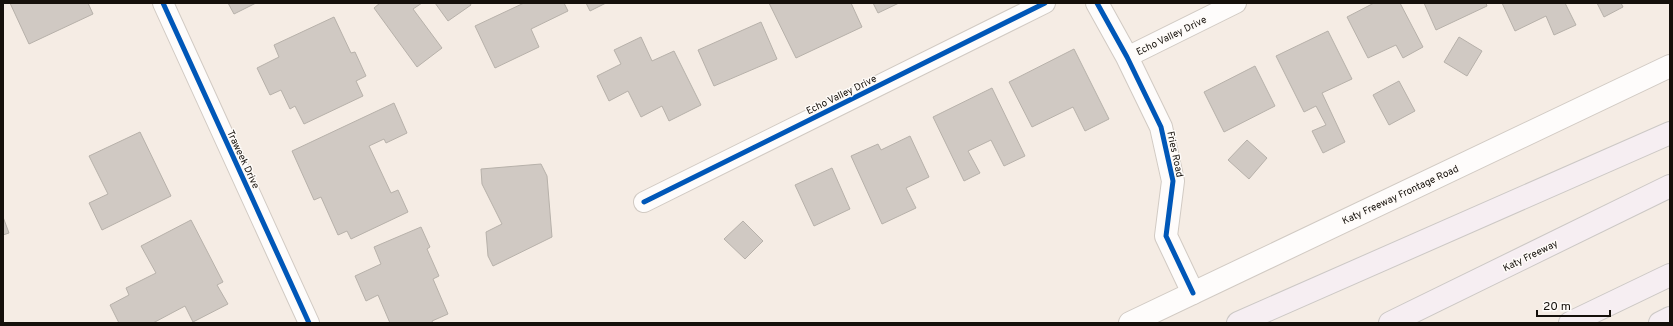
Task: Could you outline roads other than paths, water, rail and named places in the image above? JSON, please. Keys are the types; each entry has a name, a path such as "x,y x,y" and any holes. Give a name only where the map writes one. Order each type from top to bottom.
{"highway":[{"path":"1238,323 1670,134"},
{"name":"Katy Freeway","path":"1390,323 1670,186"},
{"path":"1570,323 1670,275"},
{"path":"1660,323 1670,318"}],"main road":[{"name":"Fries Road","path":"1097,3 1127,57 1161,127 1173,181 1166,236 1193,293"},
{"name":"Katy Freeway Frontage Road","path":"1130,323 1670,66"}],"street":[{"name":"Traweek Drive","path":"163,3 309,323"},
{"name":"Echo Valley Drive","path":"644,202 1045,3"},
{"name":"Echo Valley Drive","path":"1127,57 1236,3"}]}
